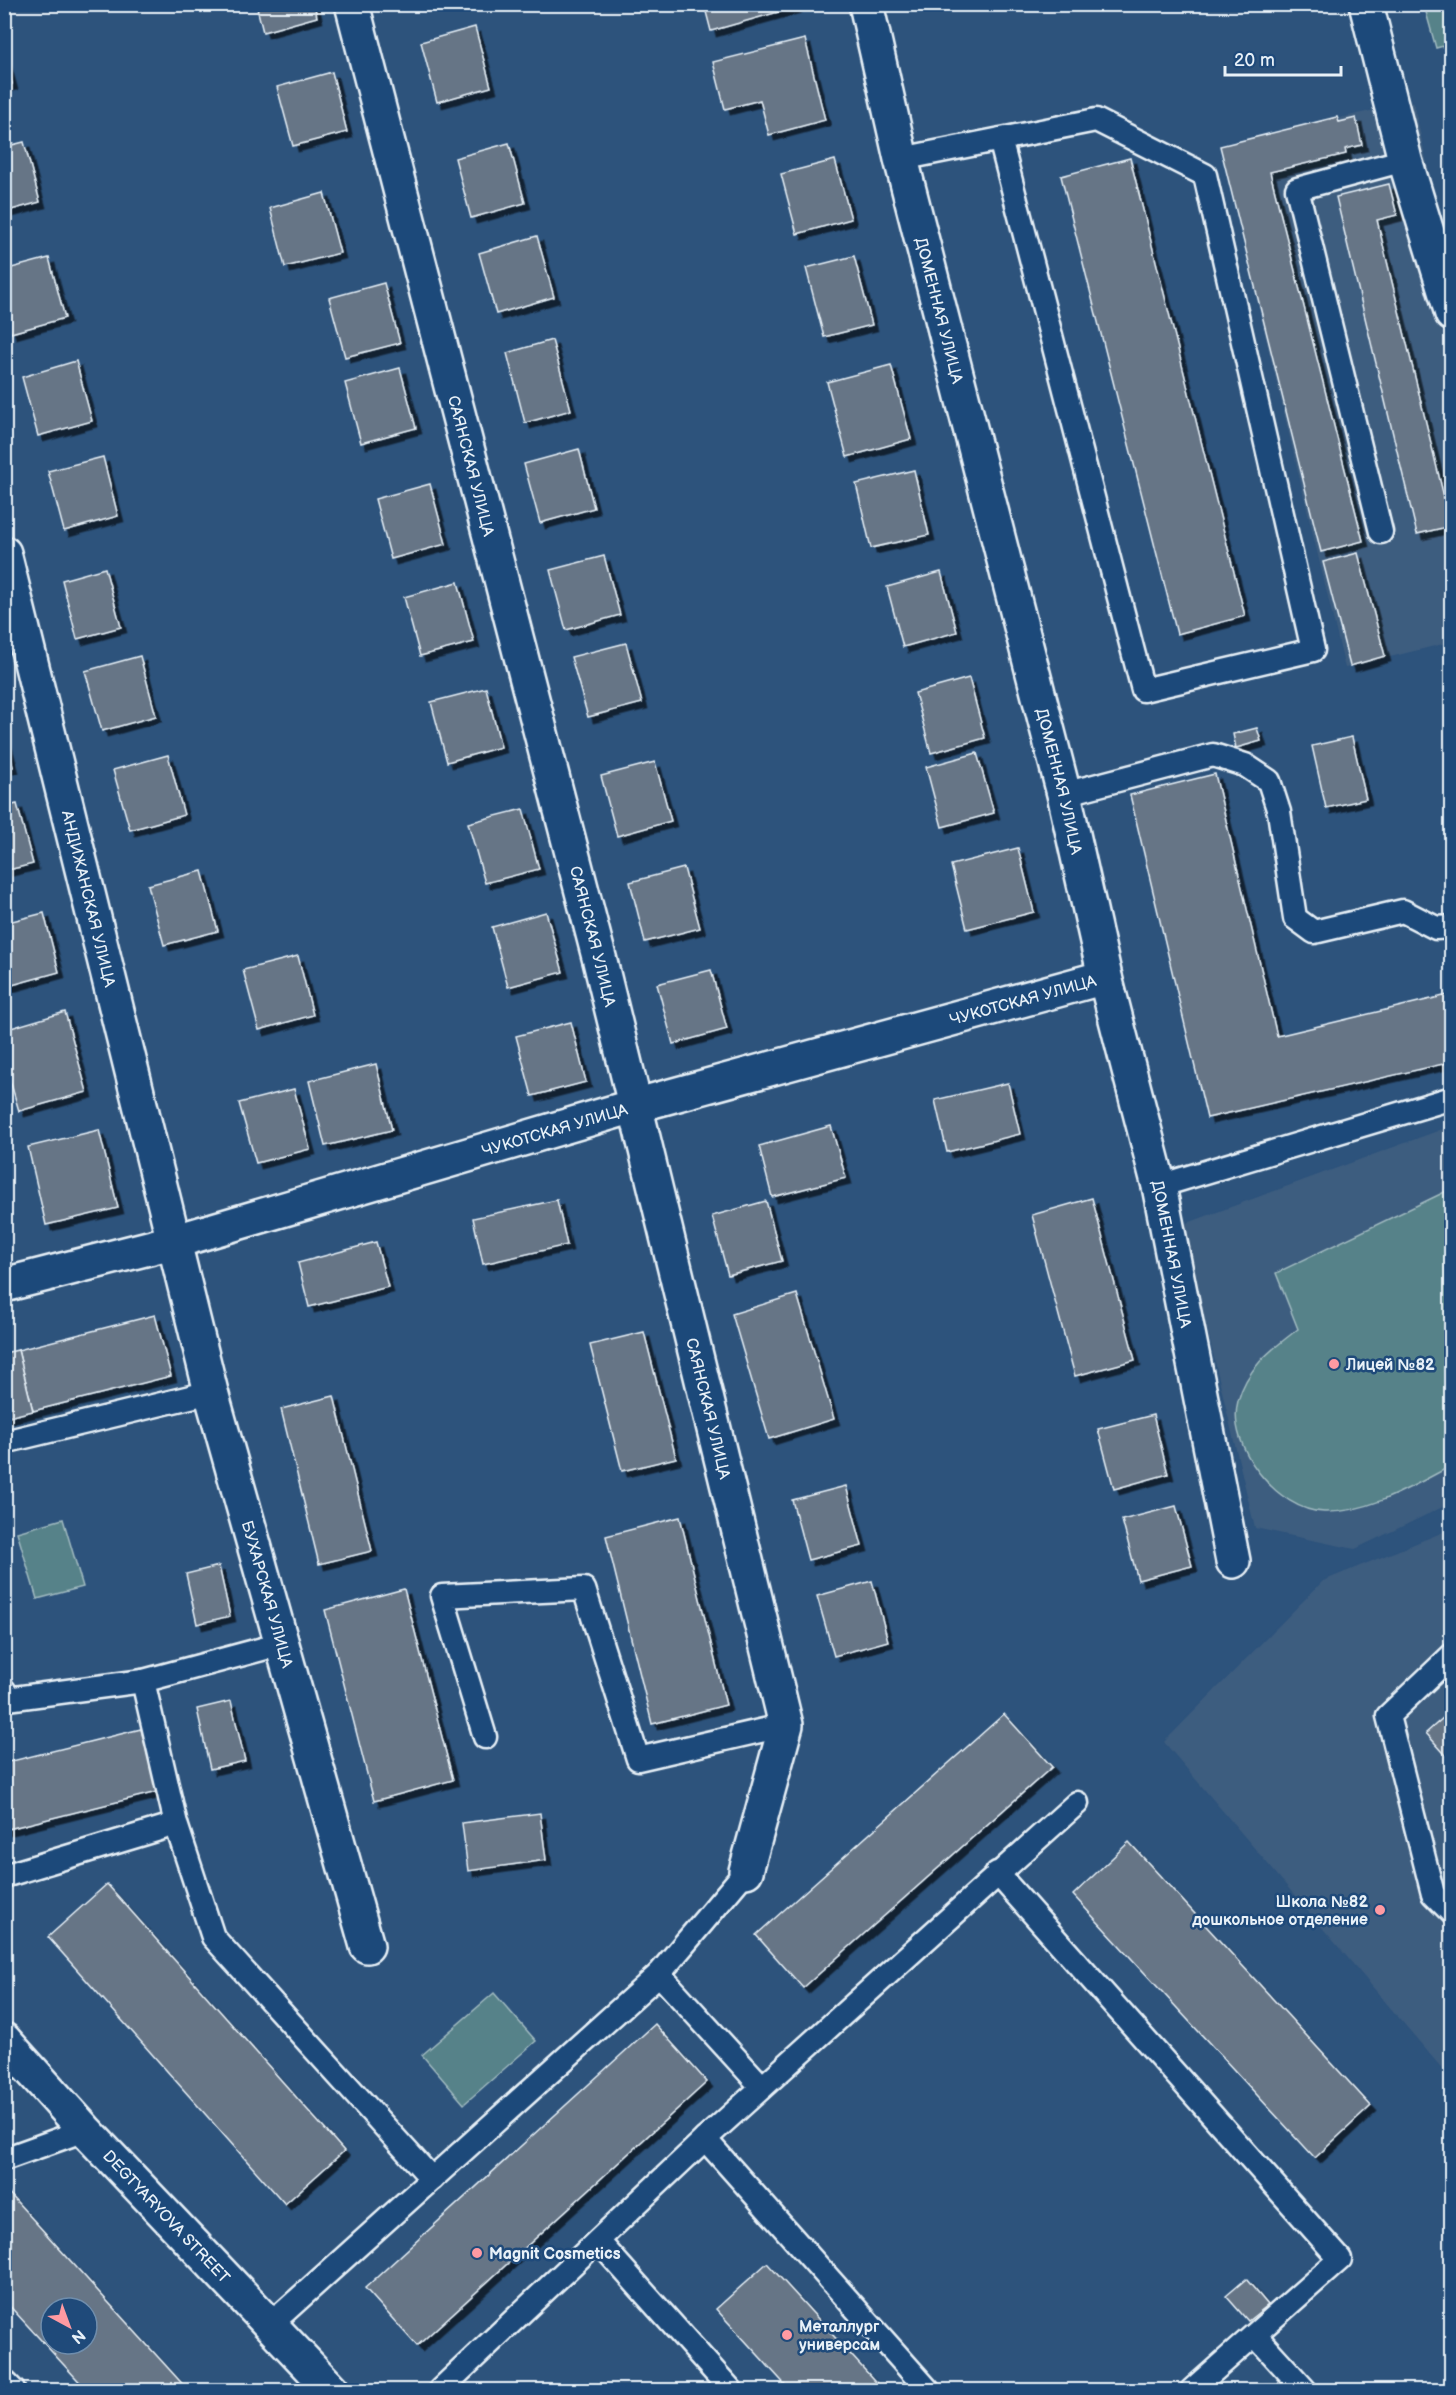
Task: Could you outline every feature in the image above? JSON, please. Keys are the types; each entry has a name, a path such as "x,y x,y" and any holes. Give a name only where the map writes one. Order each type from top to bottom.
{"street":[{"name":"САЯНСКАЯ УЛИЦА","path":"352,4 600,961 786,1725 746,1871"},
{"name":"ДОМЕННАЯ УЛИЦА","path":"866,4 901,159 1064,794 1105,977 1159,1186 1233,1561"},
{"path":"1366,4 1405,160 1452,314"},
{"name":"АНДИЖАНСКАЯ УЛИЦА","path":"4,553 176,1241"},
{"name":"ЧУКОТСКАЯ УЛИЦА","path":"4,1285 176,1241 634,1106 1105,977"},
{"name":"БУХАРСКАЯ УЛИЦА","path":"176,1241 212,1392 367,1946"},
{"name":"DEGTYARYOVA STREET","path":"4,2040 85,2130 332,2391"}],"lane":[{"path":"901,159 1000,139 1096,120 1205,175 1313,650 1143,690 1000,139"},
{"path":"1381,532 1298,189 1405,160"},
{"path":"1064,794 1213,755 1234,762 1269,781 1279,812 1295,918 1314,932 1402,911 1436,928 1452,927"},
{"path":"1159,1186 1452,1098"},
{"path":"4,1442 212,1392"},
{"path":"485,1737 442,1596 584,1589 638,1759 786,1725"},
{"path":"4,1690 7,1699 143,1682 281,1644"},
{"path":"1452,1655 1388,1716 1433,1894 1452,1913"},
{"path":"143,1682 176,1824 213,1937 432,2179"},
{"path":"440,2391 705,2139 1077,1803"},
{"path":"4,1876 176,1824"},
{"path":"271,2324 659,1974 746,1871"},
{"path":"997,1873 1340,2259 1192,2391"},
{"path":"659,1974 762,2087"},
{"path":"4,2159 85,2130"},
{"path":"705,2139 928,2391"},
{"path":"598,2241 731,2391"},
{"path":"1255,2335 1305,2391"},
{"path":"4,2381 13,2391"}],"shaded area":[{"path":"1413,101 1451,269 1451,642 1345,668 1220,146"},
{"name":"Лицей №82","path":"1451,1126 1451,1503 1355,1549 1255,1528 1182,1225"},
{"name":"Школа №82 дошкольное отделение","path":"1451,1529 1451,2079 1164,1742 1323,1581"}],"green space":[{"path":"1424,5 1451,5 1451,44 1436,48"},
{"path":"1451,1189 1451,1466 1406,1490 1358,1508 1324,1512 1307,1509 1289,1501 1259,1473 1248,1456 1236,1419 1242,1389 1254,1369 1270,1352 1298,1329 1276,1273"},
{"path":"63,1519 83,1587 37,1599 17,1532"},
{"path":"494,1993 536,2041 464,2104 422,2055"}],"building":[{"path":"256,4 314,4 317,17 263,32"},
{"path":"704,4 795,4 796,7 711,31"},
{"path":"475,27 491,87 437,102 421,42"},
{"path":"805,39 825,120 769,135 760,100 725,109 713,62"},
{"path":"4,55 12,84 4,86"},
{"path":"332,72 347,132 293,146 277,87"},
{"path":"1337,117 1339,122 1356,118 1362,145 1345,149 1346,154 1270,172 1363,541 1321,552 1220,146"},
{"path":"24,142 40,202 4,212 4,147"},
{"path":"509,143 525,203 471,218 455,158"},
{"path":"1130,158 1245,616 1177,634 1061,176"},
{"path":"835,160 851,219 797,234 781,174"},
{"path":"1389,184 1397,215 1377,220 1451,526 1417,534 1336,197"},
{"path":"324,193 340,253 285,267 270,208"},
{"path":"537,236 554,297 496,314 479,253"},
{"path":"854,256 872,325 824,337 806,268"},
{"path":"49,258 65,318 11,333 4,310 4,270"},
{"path":"384,283 400,343 345,357 329,298"},
{"path":"552,340 571,410 525,423 507,353"},
{"path":"76,361 92,421 38,436 22,377"},
{"path":"891,365 911,439 847,457 827,382"},
{"path":"400,368 416,428 361,443 345,383"},
{"path":"579,449 594,508 540,523 524,464"},
{"path":"103,457 118,516 64,531 48,471"},
{"path":"914,470 929,535 871,548 856,484"},
{"path":"430,484 446,544 391,559 375,499"},
{"path":"1358,553 1385,656 1350,666 1323,562"},
{"path":"604,556 620,615 566,630 550,570"},
{"path":"105,568 121,627 77,639 62,580"},
{"path":"941,572 957,632 903,647 887,587"},
{"path":"458,582 474,642 420,656 404,597"},
{"path":"626,643 642,703 588,717 571,657"},
{"path":"140,656 156,716 102,731 85,671"},
{"path":"969,678 985,738 931,753 915,693"},
{"path":"486,688 501,747 447,762 431,702"},
{"path":"1257,728 1261,741 1236,748 1233,734"},
{"path":"4,734 13,767 4,769"},
{"path":"1352,737 1366,799 1326,808 1312,746"},
{"path":"977,753 994,813 942,827 926,767"},
{"path":"168,755 184,815 130,830 113,770"},
{"path":"655,762 671,821 617,836 601,776"},
{"path":"1215,774 1277,1036 1452,994 1452,1062 1207,1118 1130,795"},
{"path":"17,804 33,864 4,871 4,807"},
{"path":"523,809 539,869 485,883 468,823"},
{"path":"1018,848 1034,912 967,929 951,865"},
{"path":"684,868 700,928 645,942 630,882"},
{"path":"202,871 218,931 164,945 148,885"},
{"path":"546,912 563,972 508,987 492,927"},
{"path":"44,913 59,972 5,987 4,923"},
{"path":"298,956 313,1015 259,1030 243,970"},
{"path":"711,970 727,1029 673,1044 657,984"},
{"path":"65,1012 87,1092 19,1111 4,1060 4,1030"},
{"path":"571,1022 586,1082 532,1096 516,1036"},
{"path":"376,1064 392,1130 325,1146 309,1081"},
{"path":"1008,1083 1020,1134 947,1152 935,1100"},
{"path":"294,1089 310,1149 256,1163 239,1103"},
{"path":"831,1126 846,1178 772,1197 759,1146"},
{"path":"99,1130 118,1208 46,1225 28,1147"},
{"path":"1092,1198 1135,1360 1075,1376 1032,1215"},
{"path":"557,1200 567,1245 483,1264 473,1218"},
{"path":"766,1201 782,1261 728,1275 712,1216"},
{"path":"376,1242 388,1287 309,1307 298,1263"},
{"path":"797,1294 834,1419 769,1439 732,1314"},
{"path":"155,1315 171,1376 33,1411 18,1350"},
{"path":"644,1332 676,1458 622,1471 590,1345"},
{"path":"18,1350 33,1411 4,1418 4,1353"},
{"path":"334,1396 372,1551 319,1564 281,1409"},
{"path":"1153,1415 1168,1474 1114,1489 1098,1429"},
{"path":"846,1486 862,1546 808,1560 792,1500"},
{"path":"1176,1506 1192,1566 1138,1580 1122,1520"},
{"path":"680,1517 726,1705 652,1724 606,1536"},
{"path":"219,1566 230,1616 197,1624 186,1574"},
{"path":"872,1581 888,1641 834,1656 817,1596"},
{"path":"404,1589 453,1780 374,1801 325,1610"},
{"path":"231,1701 245,1761 210,1769 197,1709"},
{"path":"1452,1710 1452,1762 1426,1733"},
{"path":"1004,1714 1052,1767 803,1988 756,1935"},
{"path":"141,1729 157,1792 4,1830 4,1763"},
{"path":"540,1813 546,1860 468,1871 462,1823"},
{"path":"1129,1842 1371,2106 1315,2158 1073,1895"},
{"path":"107,1884 344,2151 285,2204 48,1937"},
{"path":"655,2024 707,2082 417,2346 365,2288"},
{"path":"7,2191 188,2390 87,2390 56,2356 99,2356 99,2296 39,2296 39,2338 4,2300 4,2193"},
{"path":"767,2263 883,2390 790,2390 716,2309"},
{"path":"1246,2279 1268,2305 1248,2321 1226,2296"}],"place":[{"name":"Лицей №82","path":"1334,1364"},
{"name":"Школа №82 дошкольное отделение","path":"1380,1910"},
{"name":"Magnit Cosmetics","path":"477,2253"},
{"name":"Металлург универсам","path":"787,2335"}]}
